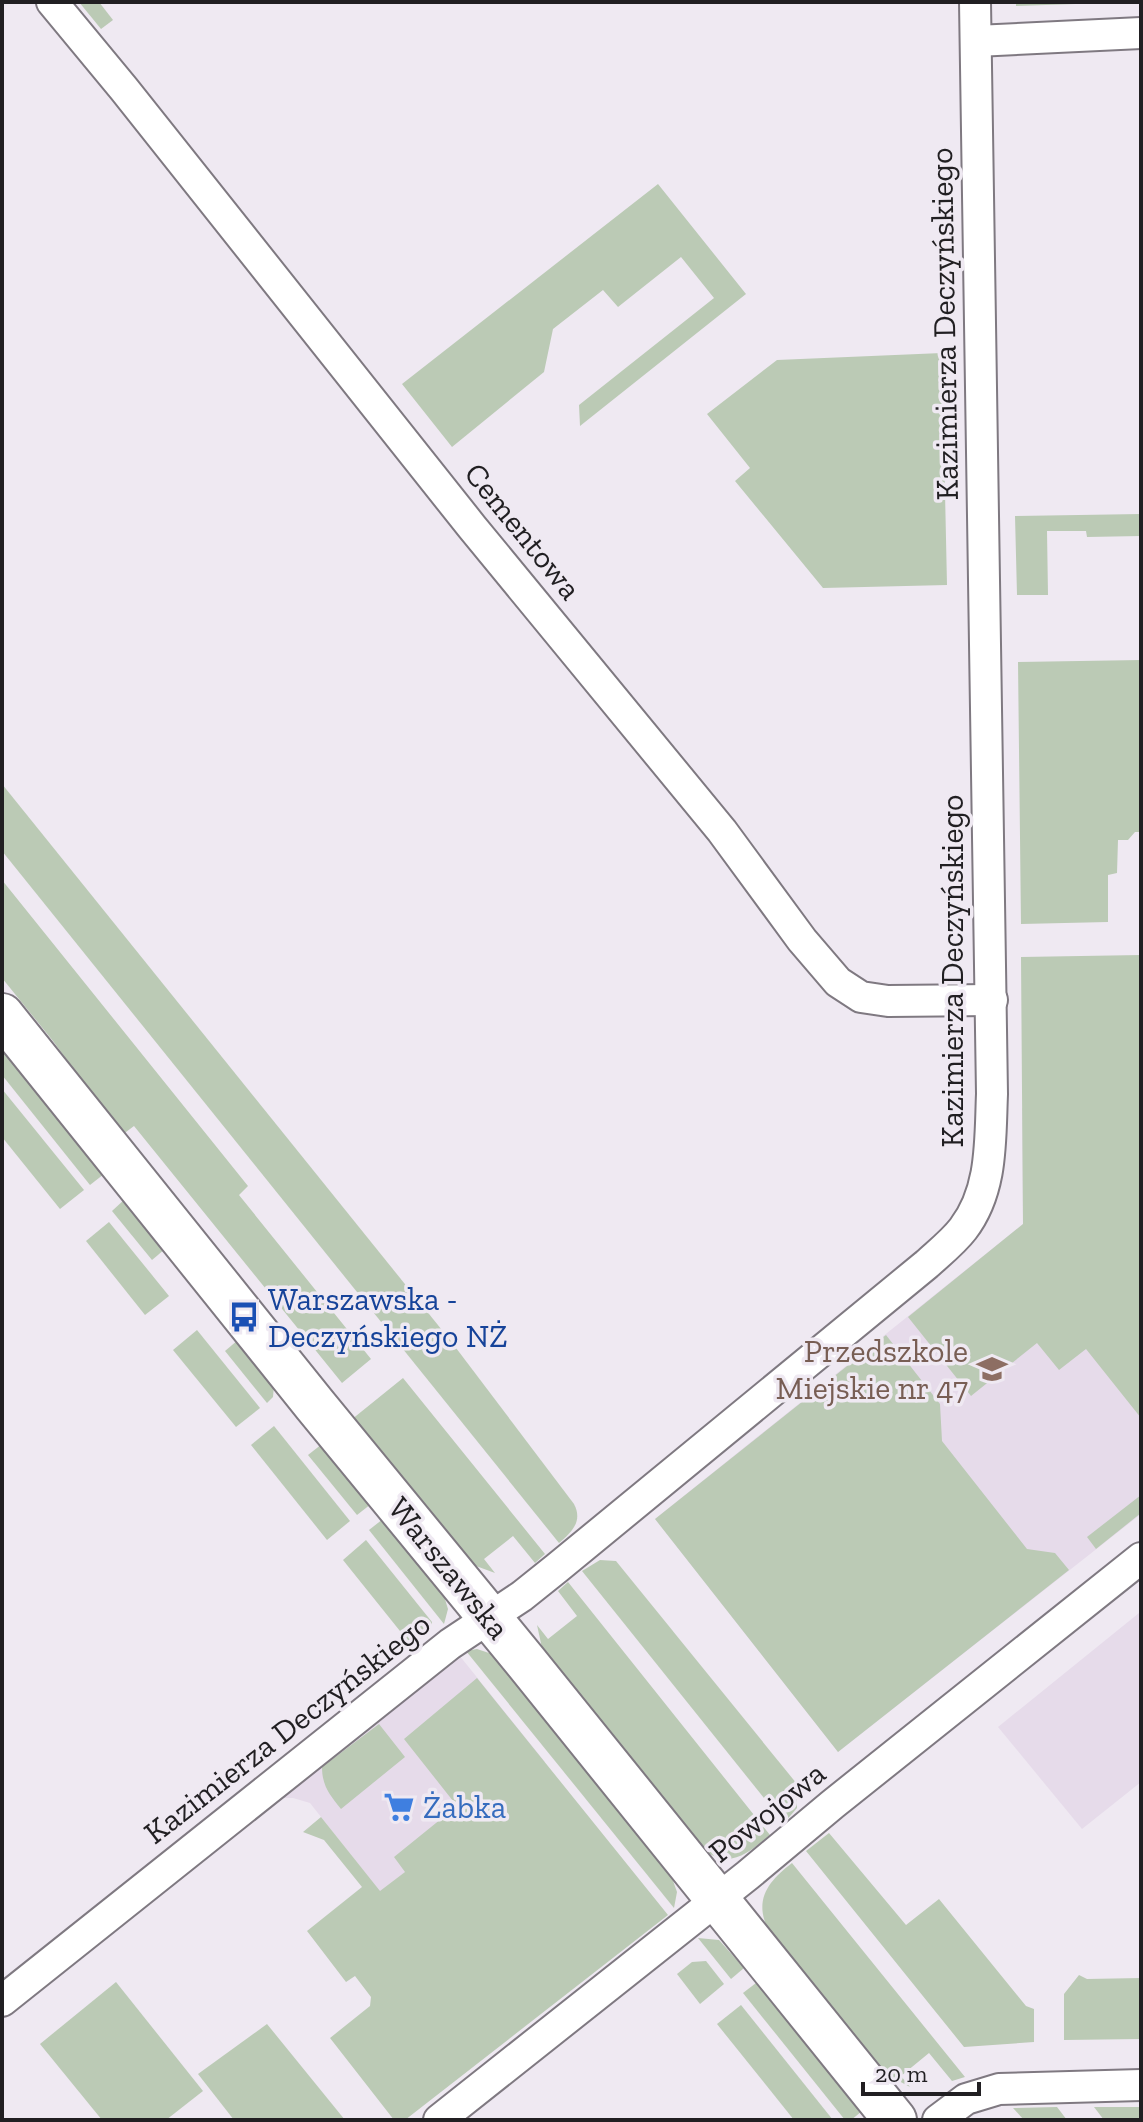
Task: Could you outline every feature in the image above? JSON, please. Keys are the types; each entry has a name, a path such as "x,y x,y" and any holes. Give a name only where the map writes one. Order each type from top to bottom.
{"street":[{"name":"Cementowa","path":"52,2 116,78 472,527 722,831 802,940 838,982 861,997 888,1001 992,1000"},
{"name":"Kazimierza Deczyńskiego","path":"2,2001 450,1644 522,1596 910,1278 962,1231 981,1196 988,1169 992,1000 975,2"},
{"path":"976,41 1141,33"},
{"name":"Warszawska","path":"2,1015 895,2120"},
{"name":"Powojowa","path":"439,2120 1141,1558"},
{"path":"938,2120 966,2099 999,2089 1141,2085"}],"shaded area":[{"name":"Przedszkole Miejskie nr 47","path":"1141,1107 1141,1514 838,1752 655,1519 1023,1224 1022,1108"},
{"path":"1139,1613 1141,1782 1082,1829 998,1727"},
{"path":"459,1655 545,1762 380,1892 310,1803 283,1798"}],"green space":[{"path":"79,2 99,2 113,20 101,29"},
{"path":"1016,2 1135,2 1016,6"},
{"path":"658,184 746,294 580,426 579,405 714,298 681,257 618,307 603,290 553,329 544,372 452,447 402,384"},
{"path":"942,353 947,585 823,588 735,481 750,468 707,414 777,360"},
{"path":"1141,514 1141,536 1087,537 1086,531 1047,531 1048,595 1017,595 1015,516"},
{"path":"1141,660 1141,832 1135,832 1128,840 1118,840 1117,873 1108,875 1108,922 1021,924 1018,662"},
{"path":"2,784 450,1340 574,1504 577,1521 559,1543 2,851"},
{"path":"2,880 248,1186 239,1195 371,1359 342,1383 134,1126 122,1135 2,978"},
{"path":"1141,955 1141,1418 1086,1349 1059,1370 1037,1343 971,1396 908,1317 1023,1224 1021,957"},
{"path":"2,1047 104,1174 90,1185 2,1075"},
{"path":"2,1089 84,1190 60,1209 2,1137"},
{"path":"125,1199 165,1249 152,1260 112,1211"},
{"path":"109,1222 169,1296 145,1315 86,1241"},
{"path":"197,1330 260,1408 236,1427 173,1350"},
{"path":"886,1335 940,1404 942,1441 1027,1549 1055,1553 1069,1570 838,1752 655,1519"},
{"path":"238,1340 274,1385 273,1397 267,1403 225,1351"},
{"path":"403,1378 545,1554 535,1563 513,1536 484,1559 495,1573 476,1566 351,1420"},
{"path":"274,1426 350,1521 327,1540 251,1445"},
{"path":"322,1444 371,1504 357,1515 308,1455"},
{"path":"1141,1495 1141,1513 1096,1549 1087,1537"},
{"path":"383,1519 444,1596 448,1609 444,1624 369,1530"},
{"path":"366,1540 432,1622 431,1630 412,1646 343,1560"},
{"path":"600,1560 616,1561 797,1784 797,1808 784,1823 582,1571"},
{"path":"568,1582 770,1835 755,1847 732,1859 723,1859 706,1851 542,1648 537,1625 548,1639 577,1616 558,1591"},
{"path":"477,1649 492,1654 672,1878 677,1892 674,1908 466,1651"},
{"path":"477,1678 668,1915 405,2120 394,2120 330,2038 370,2006 371,1997 355,1976 346,1982 307,1931 362,1887 324,1840 303,1832 321,1817 380,1891 405,1872 394,1857 457,1806 404,1739"},
{"path":"379,1724 405,1757 341,1809 325,1785 322,1767"},
{"path":"829,1833 906,1925 939,1899 1026,2006 1034,2009 1034,2042 964,2047 806,1851"},
{"path":"792,1863 965,2077 952,2081 929,2053 901,2076 910,2087 886,2074 767,1927 762,1907 766,1890"},
{"path":"698,1938 719,1940 744,1968 731,1979"},
{"path":"706,1961 724,1984 700,2004 677,1974 692,1962"},
{"path":"1079,1975 1087,1979 1141,1978 1141,2039 1064,2040 1064,1994"},
{"path":"116,1982 203,2091 166,2120 102,2120 40,2044"},
{"path":"756,1983 861,2112 851,2120 845,2120 743,1993"},
{"path":"741,2005 833,2120 794,2120 717,2024"},
{"path":"267,2024 345,2120 234,2120 198,2074"},
{"path":"1057,2107 1067,2120 1024,2120 1013,2108"},
{"path":"1094,2107 1141,2107 1141,2120 1104,2120"}],"place":[{"name":"Warszawska - Deczyńskiego NŻ","path":"244,1317"},
{"name":"Przedszkole Miejskie nr 47","path":"992,1369"},
{"name":"Żabka","path":"399,1807"}]}
